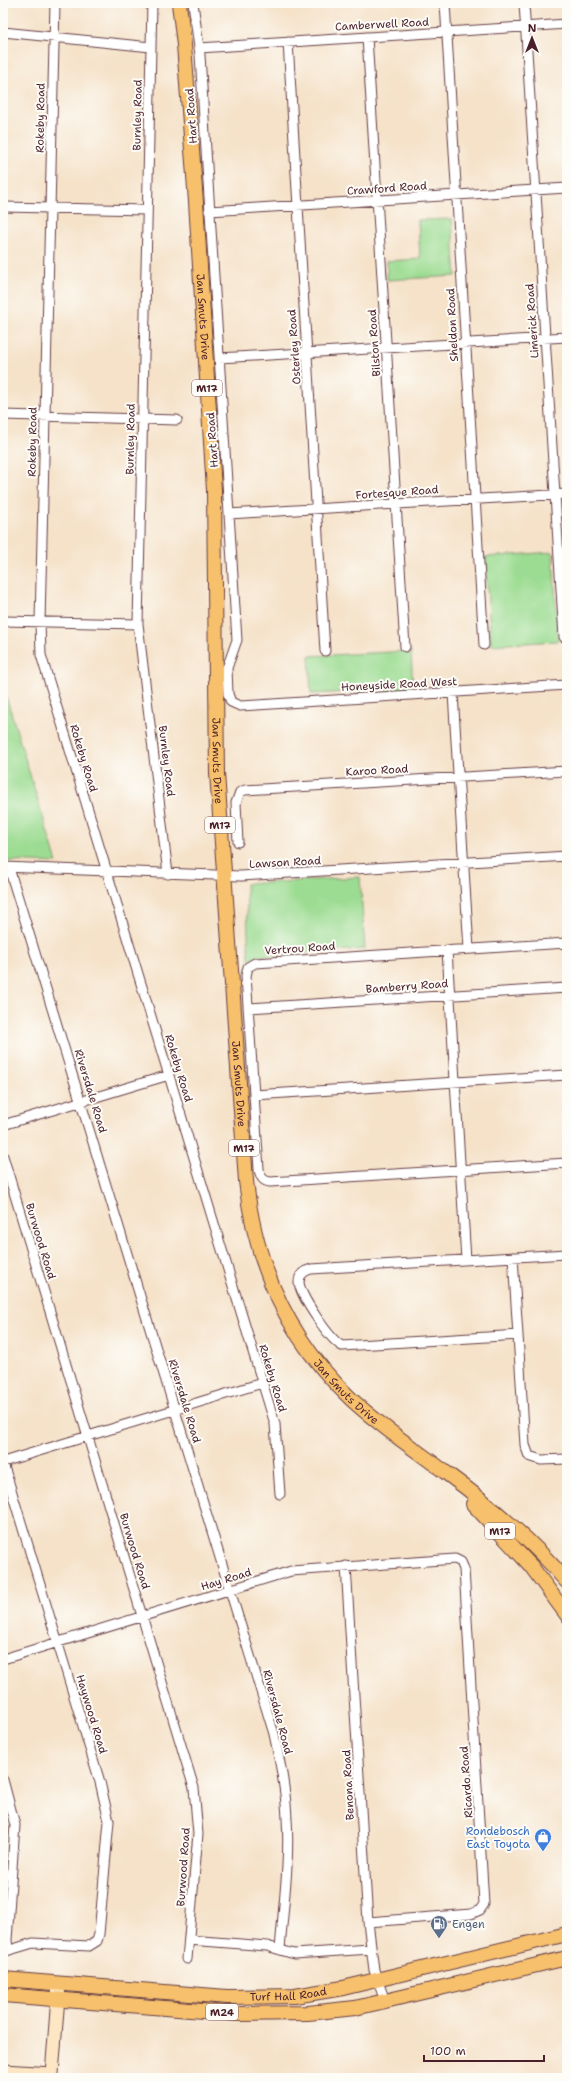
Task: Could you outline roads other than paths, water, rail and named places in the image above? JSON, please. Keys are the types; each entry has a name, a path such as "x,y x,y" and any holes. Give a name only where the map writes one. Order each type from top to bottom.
{"main road":[{"name":"Jan Smuts Drive","path":"178,3 184,44 195,187 214,490 214,633 217,773 246,1181 251,1222 261,1258 282,1309 295,1332 313,1358 351,1400 501,1516 539,1552 567,1582"},
{"name":"Jan Smuts Drive","path":"422,1456 470,1500 521,1554 542,1578 567,1615"},
{"name":"Turf Hall Road","path":"3,1979 227,1997 275,1997 319,1993 567,1934"},
{"name":"Turf Hall Road","path":"3,1995 264,2014 330,2011 385,2001 567,1958"}],"street":[{"name":"Rokeby Road","path":"55,3 40,622 41,655 277,1434 280,1494"},
{"name":"Burnley Road","path":"152,3 138,624 168,874"},
{"name":"Hart Road","path":"193,3 199,48 237,640 227,668 229,699 233,704"},
{"name":"Sheldon Road","path":"445,3 484,645"},
{"name":"Limerick Road","path":"524,3 564,637"},
{"name":"Camberwell Road","path":"199,48 567,24"},
{"path":"3,32 151,47"},
{"name":"Bilston Road","path":"367,37 405,647"},
{"name":"Osterley Road","path":"288,42 325,651"},
{"name":"Crawford Road","path":"209,211 567,188"},
{"path":"3,207 147,210"},
{"path":"219,358 567,336"},
{"path":"3,415 177,420"},
{"name":"Fortesque Road","path":"229,514 567,494"},
{"path":"3,621 138,624"},
{"name":"Honeyside Road West","path":"233,704 240,706 567,685"},
{"path":"454,693 469,949"},
{"name":"Karoo Road","path":"238,842 236,803 240,792 245,790 567,771"},
{"name":"Lawson Road","path":"6,867 225,876 284,874 567,856"},
{"name":"Riversdale Road","path":"6,867 81,1101 274,1734 284,1792 288,1841 280,1950"},
{"name":"Vertrou Road","path":"461,1170 270,1182 262,1179 258,1169 246,971 248,967 255,963 567,943"},
{"path":"447,950 466,1260"},
{"name":"Bamberry Road","path":"248,1008 567,988"},
{"path":"3,1125 169,1075"},
{"path":"254,1095 567,1075"},
{"name":"Burwood Road","path":"3,1156 191,1774 196,1800 198,1834 187,1959"},
{"path":"461,1170 567,1163"},
{"path":"518,1336 342,1346 333,1339 320,1322 302,1292 300,1278 304,1272 310,1269 567,1254"},
{"path":"513,1257 527,1451 529,1456 537,1460 567,1459"},
{"path":"3,1462 262,1383"},
{"name":"Haywood Road","path":"3,1462 100,1782 109,1821 98,1939 90,1946 33,1943 5,1951"},
{"name":"Hay Road","path":"3,1659 291,1571 346,1566 455,1560 462,1562"},
{"name":"Ricardo Road","path":"368,1922 471,1914 480,1910 484,1904 464,1569 462,1562"},
{"name":"Benona Road","path":"346,1566 368,1922 371,1949 385,2001"},
{"path":"3,1780 15,1825 5,1951"},
{"path":"189,1940 256,1944 294,1954 371,1949"},
{"path":"3,2071 52,2074 59,1984"}],"place":[{"name":"Rondebosch East Toyota","path":"543,1852"},
{"name":"Engen","path":"439,1939"}]}
